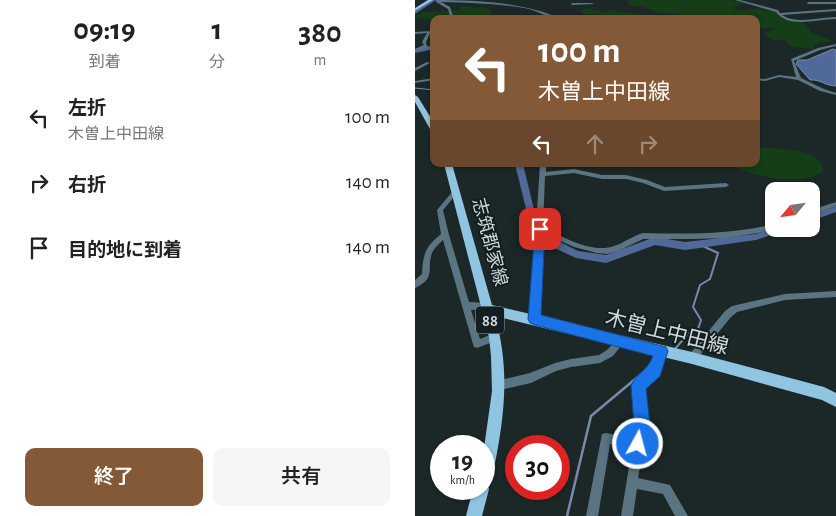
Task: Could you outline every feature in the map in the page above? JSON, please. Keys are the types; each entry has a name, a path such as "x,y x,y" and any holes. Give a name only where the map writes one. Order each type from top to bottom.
{"main road":[{"path":"415,10 434,0"},
{"path":"415,97 419,111 430,123"},
{"name":"志筑郡家線","path":"450,167 495,337 499,359 500,385 494,435"},
{"name":"木曽上中田線","path":"487,307 693,358 824,394 836,400"},
{"path":"474,516 478,500"}],"street":[{"path":"434,0 483,2 527,7 549,15"},
{"path":"434,0 449,8 451,15"},
{"path":"483,2 490,0"},
{"path":"737,0 770,8 777,11 785,19 836,18"},
{"path":"805,0 817,11"},
{"path":"443,4 450,1"},
{"path":"808,3 827,1"},
{"path":"817,2 836,3"},
{"path":"572,4 592,4"},
{"path":"779,14 836,10"},
{"path":"415,33 430,32"},
{"path":"415,50 425,47 424,42 430,34"},
{"path":"415,43 424,42"},
{"path":"799,79 792,60 819,49 836,45"},
{"path":"415,70 428,63"},
{"path":"760,79 779,76 799,79 822,90 836,94"},
{"path":"415,82 430,80"},
{"path":"535,319 543,167"},
{"path":"543,174 573,171 602,177 626,177 645,181 664,189 726,185"},
{"path":"455,192 440,210 445,235 477,344 495,337"},
{"path":"820,210 836,204"},
{"path":"540,232 589,249 607,251 615,249 636,237 643,236 721,237 752,233 765,229"},
{"path":"415,285 426,275 429,247 445,235"},
{"path":"693,358 728,314 735,309 785,297 836,294"},
{"path":"466,306 487,307"},
{"path":"500,385 531,378 555,367 600,359 610,353 621,341"},
{"path":"627,516 642,425 638,386 655,371 661,351"},
{"path":"592,516 606,438 638,444"},
{"path":"632,482 666,489 682,516"}],"green space":[{"path":"626,0 728,0 747,3 733,8 741,11 756,9 774,10 783,19 802,21 813,34 834,41 819,43 814,46 814,49 791,47 785,40 774,40 765,34 774,28 760,29 760,15 661,14 643,7 627,5 630,2"},
{"path":"459,7 483,7 491,10 491,14 430,15 430,20 417,18 416,16 425,11 428,13 453,10 462,11"},
{"path":"588,8 601,12 612,10 643,15 583,14 580,11"},
{"path":"760,147 807,153 816,157 821,163 823,171 809,178 789,180 758,175 736,167 760,167"}],"water":[{"path":"833,49 836,50 836,86 810,80 796,64 798,60 807,60"}],"waterway":[{"path":"415,13 434,0"},
{"path":"415,51 430,48"},
{"path":"415,88 430,90"},
{"path":"520,167 534,227 551,242 576,254 606,259 655,241 685,246 756,237 765,234"},
{"path":"820,215 836,209"},
{"path":"674,350 689,333 698,329 701,320 693,307 700,285 710,279 718,253 696,243"},
{"path":"567,516 591,416 652,365"}],"route":[{"path":"540,229 535,319 661,351 657,368 638,386 642,425 638,444"}]}
